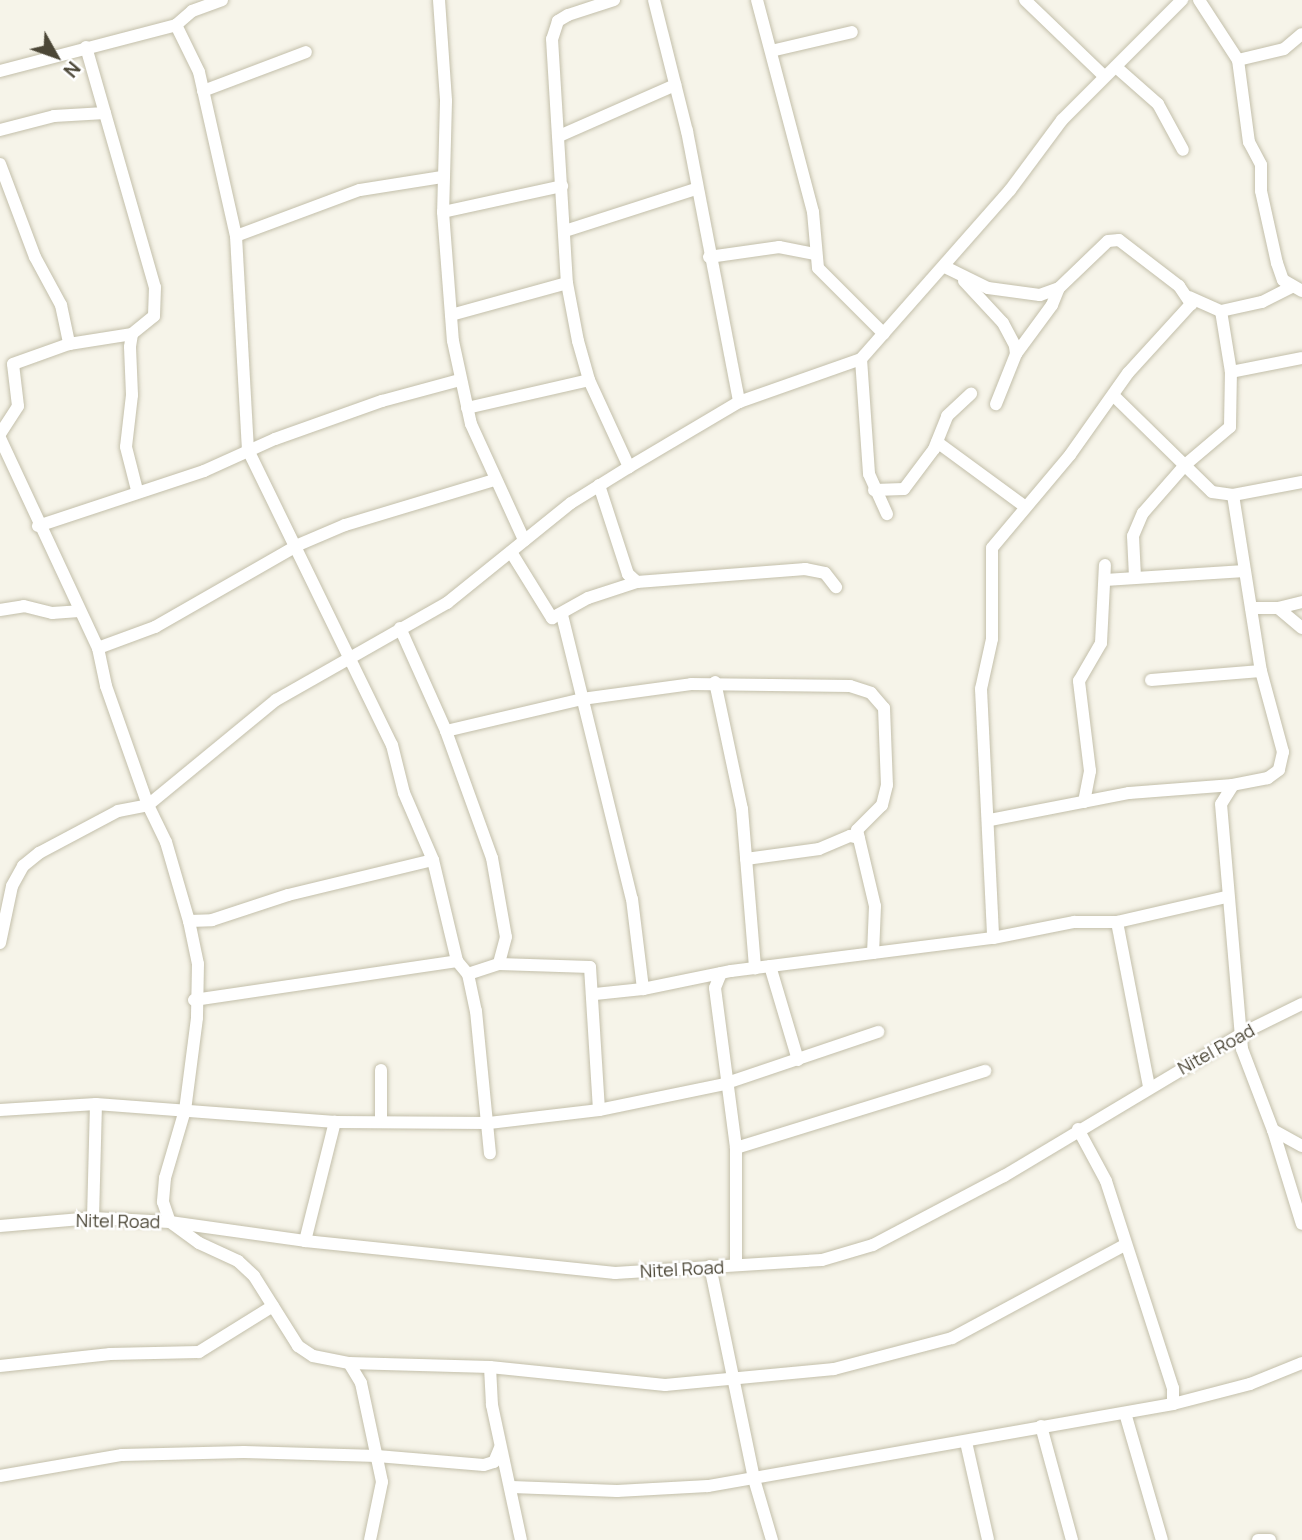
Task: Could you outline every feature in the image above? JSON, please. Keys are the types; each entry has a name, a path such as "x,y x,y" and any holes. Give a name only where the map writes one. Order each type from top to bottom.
{"street":[{"path":"0,71 176,25 192,11 222,0"},
{"path":"439,0 446,101 443,212 451,315 460,380 467,408 494,480 524,540"},
{"path":"614,0 568,15 552,31 567,283 589,380 628,467"},
{"path":"654,0 675,85 739,402"},
{"path":"757,0 813,212 815,254 821,274 884,334"},
{"path":"1025,0 1104,76"},
{"path":"0,943 12,886 23,866 118,811 148,805 276,700 447,603 524,540 628,467 739,402 861,359 945,267 1010,190 1053,130 1182,0"},
{"path":"1199,0 1238,60 1249,142 1261,165 1269,233 1283,280 1297,289"},
{"path":"176,25 189,45 203,91 236,236 248,450 298,545 397,757 404,793 433,860 457,961 468,974 489,1123 490,1153"},
{"path":"771,51 852,32"},
{"path":"1238,60 1284,49 1302,34"},
{"path":"86,47 155,287 153,316 132,334 69,344 6,365 18,406 0,436 38,526 98,648 106,686 148,805 166,842 189,921 198,964 194,1000 197,1018 185,1110 163,1191 170,1222 199,1243 238,1261 254,1276 298,1346 313,1356 349,1363 490,1367 665,1385 737,1376 834,1369 952,1338 1125,1245"},
{"path":"203,91 306,52"},
{"path":"1116,67 1158,104 1182,150"},
{"path":"559,136 675,85"},
{"path":"0,130 54,116 105,113"},
{"path":"0,164 36,257 61,305 69,344"},
{"path":"236,236 360,190 442,177"},
{"path":"443,212 562,186"},
{"path":"565,231 696,190"},
{"path":"961,278 1004,292 1040,295 1059,288 1108,241 1119,240 1189,297 1221,311 1262,303 1297,289"},
{"path":"709,257 779,247 815,254"},
{"path":"945,267 961,278 1003,323 1016,354"},
{"path":"451,315 567,283"},
{"path":"996,404 1016,354 1052,305 1059,288"},
{"path":"993,939 990,820 981,689 992,628 992,548 1114,396 1128,373 1189,310 1189,297"},
{"path":"1135,577 1133,536 1143,513 1185,466 1230,427 1231,372 1221,311"},
{"path":"132,334 132,395 126,447 136,490"},
{"path":"1231,372 1302,358"},
{"path":"861,359 866,452 874,490 887,514"},
{"path":"38,526 136,490 204,471 248,450 382,401 460,380"},
{"path":"467,408 589,380"},
{"path":"874,490 904,489 937,442 947,416 971,394"},
{"path":"1114,396 1212,492 1233,495 1302,482"},
{"path":"937,442 1024,506"},
{"path":"98,648 155,627 298,545 345,525 494,480"},
{"path":"599,485 628,574 637,582"},
{"path":"990,820 1129,793 1233,785 1268,778 1279,770 1283,752 1261,671 1233,495"},
{"path":"511,552 548,614 562,615 588,598 637,582 805,569 825,573 836,587"},
{"path":"1084,802 1090,771 1079,681 1101,643 1105,565"},
{"path":"1105,580 1245,570"},
{"path":"1251,608 1278,608 1302,602"},
{"path":"0,610 24,606 52,613 79,611"},
{"path":"1278,608 1302,628"},
{"path":"562,615 632,899 643,989"},
{"path":"400,628 446,731 499,887 506,937 499,964"},
{"path":"1151,680 1261,671"},
{"path":"446,731 582,699 715,682 850,686 881,700 887,785 882,805 857,830 875,906 873,953"},
{"path":"715,682 742,809 755,968"},
{"path":"1233,785 1221,804 1226,897 1243,1032 1242,1049 1273,1130 1302,1224"},
{"path":"746,859 859,838"},
{"path":"189,921 212,920 288,895 433,860"},
{"path":"594,994 643,989 769,966 993,939 1074,922 1117,922 1226,897"},
{"path":"1117,922 1149,1087"},
{"path":"194,1000 457,961"},
{"path":"468,974 499,964 584,965 594,975 599,1110"},
{"path":"769,966 798,1060"},
{"path":"721,973 715,988 724,1084 736,1148 736,1265"},
{"name":"Nitel Road","path":"0,1226 93,1218 170,1222 305,1241 615,1273 822,1260 873,1245 1004,1176 1243,1032 1302,1004"},
{"path":"0,1110 96,1104 335,1122 382,1119 489,1123 599,1110 724,1084 878,1032"},
{"path":"381,1070 382,1119"},
{"path":"736,1148 985,1071"},
{"path":"93,1218 96,1104"},
{"path":"305,1241 335,1122"},
{"path":"1078,1129 1100,1164 1173,1388 1173,1404"},
{"path":"1273,1130 1302,1146"},
{"path":"710,1266 737,1376 754,1479 772,1540"},
{"path":"0,1366 110,1354 199,1352 273,1306"},
{"path":"349,1363 360,1383 377,1455 380,1508 370,1540"},
{"path":"512,1488 617,1491 708,1486 754,1479 1173,1404 1250,1384 1302,1363"},
{"path":"490,1367 500,1448 512,1488 521,1540"},
{"path":"1173,1388 1187,1401"},
{"path":"1125,1413 1162,1540"},
{"path":"1041,1426 1072,1540"},
{"path":"966,1442 988,1540"},
{"path":"0,1476 122,1455 377,1455 484,1465 494,1462 500,1448"},
{"path":"1258,1540 1270,1540"}]}
